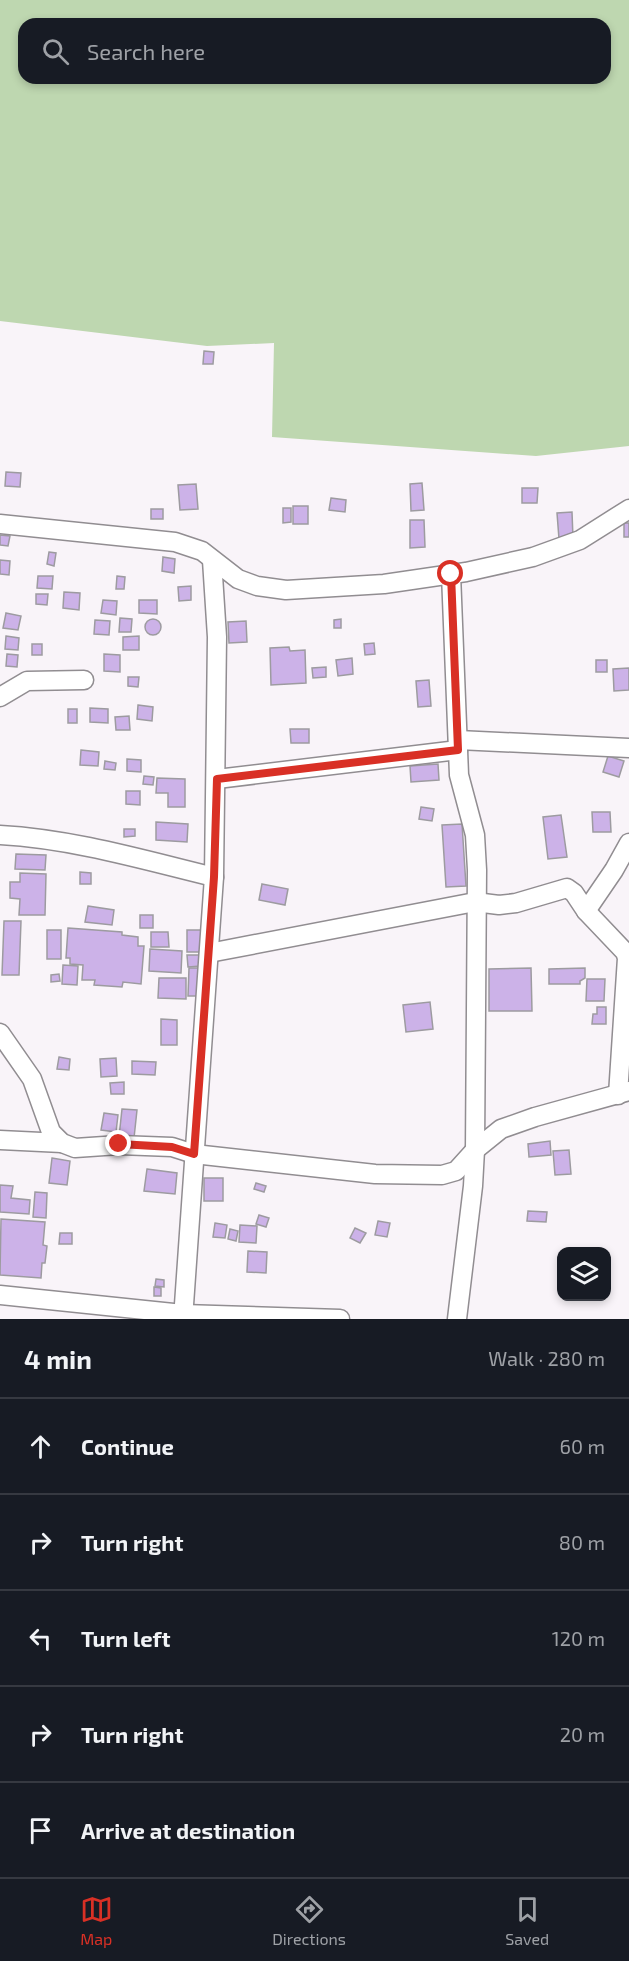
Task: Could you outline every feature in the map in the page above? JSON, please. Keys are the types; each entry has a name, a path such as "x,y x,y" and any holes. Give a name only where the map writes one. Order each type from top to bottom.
{"street":[{"path":"0,524 175,542 202,551 238,579 257,586 286,590 384,584 451,574 533,557 580,540 629,509"},
{"path":"183,1316 214,877 218,637 212,560"},
{"path":"451,574 459,775 475,835 476,902 475,1150 473,1186 457,1319"},
{"path":"0,697 27,681 84,680"},
{"path":"217,779 458,745 629,748"},
{"path":"0,835 29,837 87,847 214,877"},
{"path":"586,911 629,843"},
{"path":"0,1140 62,1143 75,1148 119,1144 172,1147 194,1154 375,1174 442,1176 456,1171 475,1150 501,1129 535,1117 624,1093 623,999 627,958 625,952 586,911 574,892 567,888 516,903 499,905 476,902 209,953"},
{"path":"0,1033 32,1079 51,1132 62,1143"},
{"path":"0,1295 183,1316 340,1319"}],"green space":[{"path":"0,0 629,0 629,446 536,456 272,437 274,343 207,346 0,321"}],"building":[{"path":"204,351 214,352 213,364 203,364"},
{"path":"6,472 21,473 20,487 5,486"},
{"path":"422,483 424,510 411,511 410,484"},
{"path":"196,484 198,509 180,510 178,485"},
{"path":"522,488 538,488 537,503 522,503"},
{"path":"331,498 346,500 345,512 329,510"},
{"path":"293,506 308,506 308,524 293,524"},
{"path":"283,508 291,508 291,522 283,523"},
{"path":"151,509 163,509 163,519 151,519"},
{"path":"572,512 573,538 559,539 557,513"},
{"path":"410,520 424,520 425,547 410,548"},
{"path":"624,523 629,523 629,537 624,537"},
{"path":"0,535 10,536 8,546 0,545"},
{"path":"49,552 56,553 54,566 47,564"},
{"path":"163,557 175,559 174,573 162,571"},
{"path":"0,560 10,561 9,575 0,574"},
{"path":"38,576 53,576 52,589 37,588"},
{"path":"117,576 125,577 124,589 116,589"},
{"path":"191,586 191,600 179,601 178,587"},
{"path":"64,592 80,593 79,610 63,608"},
{"path":"36,594 48,594 47,605 36,604"},
{"path":"103,600 117,601 116,615 101,613"},
{"path":"139,600 157,600 157,614 139,613"},
{"path":"6,613 21,616 18,630 3,628"},
{"path":"120,618 132,619 131,632 119,632"},
{"path":"153,619 159,621 161,627 159,633 153,635 147,633 145,627 147,621"},
{"path":"341,619 341,628 334,628 334,620"},
{"path":"95,620 110,621 109,635 94,634"},
{"path":"246,621 247,642 229,643 228,622"},
{"path":"6,636 19,638 18,650 5,649"},
{"path":"139,636 139,650 123,650 123,637"},
{"path":"374,643 375,654 365,655 364,644"},
{"path":"32,644 42,644 42,655 32,655"},
{"path":"289,647 290,651 305,650 306,683 271,685 270,648"},
{"path":"7,654 18,655 17,667 6,666"},
{"path":"104,654 120,655 120,672 104,671"},
{"path":"352,658 353,674 338,676 336,660"},
{"path":"596,660 607,660 607,672 596,672"},
{"path":"326,667 326,677 313,678 312,668"},
{"path":"629,668 629,690 614,691 613,669"},
{"path":"128,677 139,677 138,687 128,686"},
{"path":"429,680 431,706 418,707 416,681"},
{"path":"138,705 153,707 152,721 137,719"},
{"path":"90,708 108,709 108,723 90,722"},
{"path":"68,709 77,709 77,723 68,723"},
{"path":"129,716 130,730 116,730 115,717"},
{"path":"290,729 309,729 309,743 291,743"},
{"path":"81,750 99,752 98,766 80,765"},
{"path":"608,756 624,761 619,777 603,772"},
{"path":"127,759 141,760 141,772 127,771"},
{"path":"105,761 116,763 115,770 104,769"},
{"path":"438,764 439,780 411,782 410,766"},
{"path":"144,776 154,777 153,785 143,784"},
{"path":"157,778 185,779 185,807 168,807 168,793 156,793"},
{"path":"126,791 140,791 140,805 126,804"},
{"path":"421,807 434,809 432,821 419,819"},
{"path":"592,812 610,812 611,832 593,832"},
{"path":"561,815 567,857 548,859 543,817"},
{"path":"156,822 188,824 187,842 156,840"},
{"path":"462,824 466,886 446,887 442,825"},
{"path":"124,829 135,829 135,836 124,837"},
{"path":"16,854 46,855 45,870 15,869"},
{"path":"80,872 91,873 91,884 80,884"},
{"path":"20,873 46,874 45,915 19,915 20,899 10,898 10,882 20,882"},
{"path":"262,884 288,889 285,905 259,900"},
{"path":"88,906 114,910 112,925 85,922"},
{"path":"140,915 153,915 153,928 140,928"},
{"path":"4,921 21,921 19,975 2,975"},
{"path":"68,928 122,932 122,935 138,937 138,946 144,946 141,984 123,982 122,987 94,985 95,980 82,980 83,965 70,964 70,958 66,958"},
{"path":"47,930 61,930 61,959 47,959"},
{"path":"187,930 204,930 203,952 187,952"},
{"path":"151,932 168,932 169,947 151,947"},
{"path":"150,949 182,951 181,973 149,971"},
{"path":"187,955 200,955 201,966 188,967"},
{"path":"63,965 78,966 77,985 62,984"},
{"path":"189,968 201,968 200,996 188,996"},
{"path":"531,968 532,1011 489,1011 489,969"},
{"path":"585,968 585,978 580,981 580,984 549,984 549,969"},
{"path":"59,974 60,981 51,982 51,975"},
{"path":"159,978 186,978 186,999 158,998"},
{"path":"587,979 605,979 604,1001 586,1001"},
{"path":"430,1002 433,1029 406,1032 403,1005"},
{"path":"597,1007 606,1007 606,1024 592,1024 593,1014 597,1014"},
{"path":"161,1019 177,1020 177,1045 161,1045"},
{"path":"59,1057 70,1059 69,1070 57,1069"},
{"path":"116,1058 117,1076 101,1077 100,1059"},
{"path":"132,1061 156,1062 155,1075 132,1074"},
{"path":"124,1082 124,1094 111,1094 110,1083"},
{"path":"122,1109 137,1110 134,1138 119,1137"},
{"path":"104,1113 118,1115 116,1132 101,1130"},
{"path":"550,1141 551,1155 529,1157 528,1144"},
{"path":"569,1150 571,1174 555,1175 553,1151"},
{"path":"52,1158 70,1161 67,1185 49,1183"},
{"path":"147,1169 177,1173 175,1194 144,1191"},
{"path":"204,1178 223,1178 223,1201 204,1201"},
{"path":"256,1183 266,1186 264,1192 254,1189"},
{"path":"0,1185 13,1186 11,1198 30,1200 29,1214 0,1212"},
{"path":"35,1192 47,1193 46,1218 33,1217"},
{"path":"528,1211 547,1212 546,1222 527,1221"},
{"path":"259,1215 269,1218 266,1227 256,1224"},
{"path":"1,1219 45,1222 43,1245 47,1246 41,1278 0,1275"},
{"path":"378,1221 390,1223 387,1237 375,1235"},
{"path":"215,1223 227,1225 225,1238 213,1237"},
{"path":"240,1225 257,1226 256,1243 239,1242"},
{"path":"355,1228 366,1233 360,1243 350,1238"},
{"path":"230,1229 238,1231 236,1241 228,1239"},
{"path":"60,1233 72,1233 72,1244 59,1244"},
{"path":"248,1251 267,1252 266,1273 247,1272"},
{"path":"156,1279 164,1280 164,1287 155,1286"},
{"path":"154,1287 161,1288 161,1296 154,1296"}],"route":[{"path":"119,1144 172,1147 194,1154 214,877 217,779 458,750 451,574"}]}
